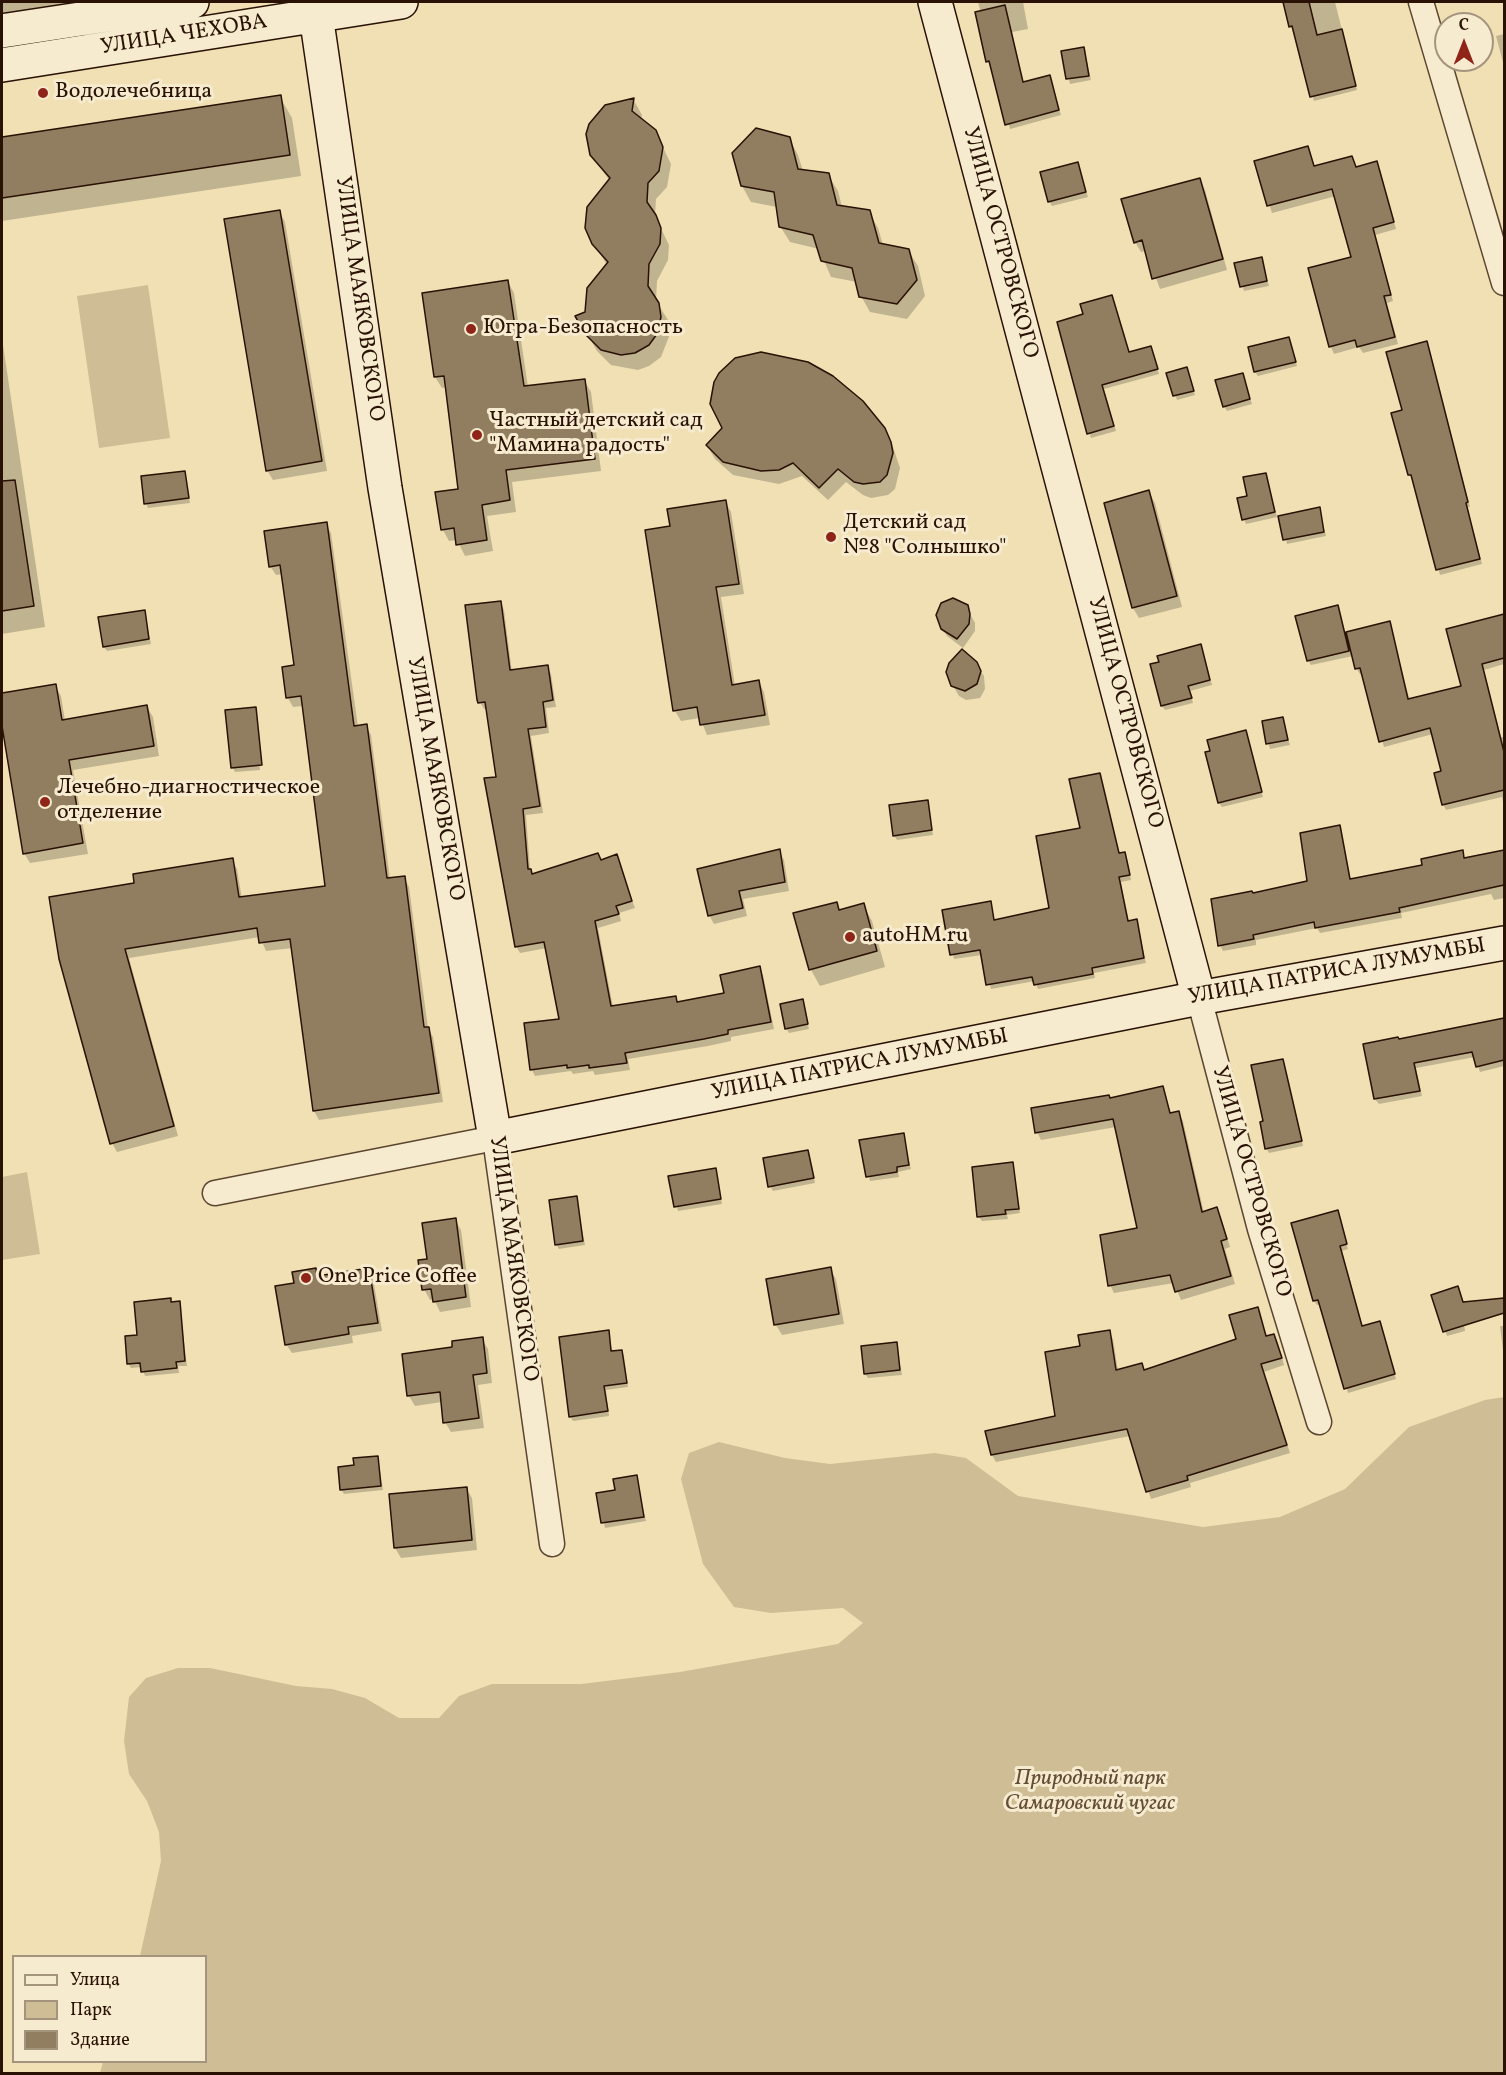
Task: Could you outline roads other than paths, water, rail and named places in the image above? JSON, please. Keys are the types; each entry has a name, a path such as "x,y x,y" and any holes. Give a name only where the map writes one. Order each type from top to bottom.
{"street":[{"name":"УЛИЦА ЧЕХОВА","path":"2,32 192,2"},
{"name":"УЛИЦА ЧЕХОВА","path":"2,65 402,2"},
{"name":"УЛИЦА ОСТРОВСКОГО","path":"935,2 1260,1229 1319,1422"},
{"path":"1422,2 1504,283"},
{"name":"УЛИЦА МАЯКОВСКОГО","path":"316,15 387,499 495,1138 552,1544"},
{"name":"УЛИЦА ПАТРИСА ЛУМУМБЫ","path":"215,1193 1199,998 1504,943"}],"place":[{"name":"Водолечебница","path":"43,93"},
{"name":"Югра-Безопасность","path":"471,329"},
{"name":"Частный детский сад \"Мамина радость\"","path":"477,435"},
{"name":"Детский сад №8 \"Солнышко\"","path":"831,537"},
{"name":"Лечебно-диагностическое отделение","path":"45,802"},
{"name":"autoHM.ru","path":"850,937"},
{"name":"One Price Coffee","path":"306,1278"}],"park label":[{"name":"Природный парк Самаровский чугас","path":"1090,1793"}]}
